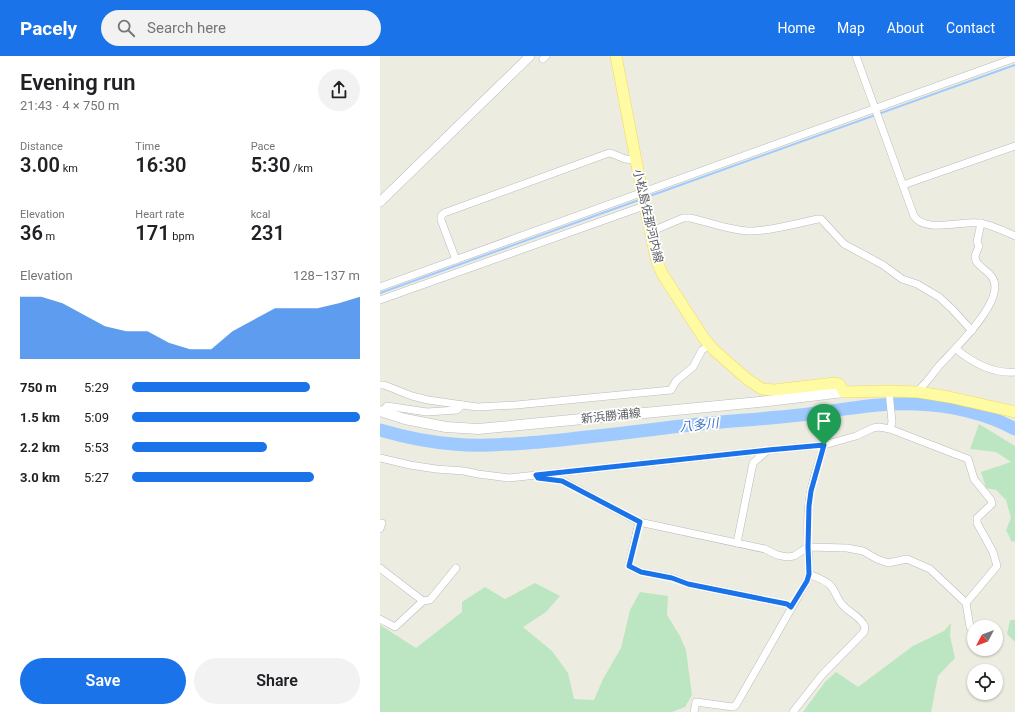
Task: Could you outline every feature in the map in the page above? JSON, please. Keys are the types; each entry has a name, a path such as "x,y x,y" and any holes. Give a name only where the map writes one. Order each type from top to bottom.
{"main road":[{"name":"小松島佐那河内線","path":"616,56 635,160 657,262 663,275 710,345 747,379 762,388 774,390 835,383 839,384 844,392 918,392 949,397 1015,412"},
{"name":"新浜勝浦線","path":"382,411 405,419 446,427 478,429 759,402 844,392"}],"street":[{"path":"380,202 530,56"},
{"path":"856,56 914,216 921,223 939,225 972,222 981,223 1015,236"},
{"path":"380,300 643,199 877,112 1015,58"},
{"path":"903,185 1015,146"},
{"path":"456,260 441,220 441,216 444,213 609,154 625,159 635,160"},
{"path":"380,287 456,260 643,199"},
{"path":"650,232 683,218 690,218 740,230 751,231 821,219 844,244 883,265 902,279 917,284 939,297 972,331"},
{"path":"918,392 919,388 928,381 938,367 980,321 994,294 994,280 976,262 979,246 977,242 981,223"},
{"path":"380,385 428,400 477,407 671,390 676,381 693,367 702,350 710,345"},
{"path":"956,348 969,360 982,366 1006,373 1015,372"},
{"path":"889,393 892,422 890,429"},
{"path":"382,411 387,406 427,412 457,410 462,405"},
{"path":"380,458 410,466 464,471 502,478 824,445 856,436 873,428 879,427 890,429 968,460 974,479 991,500 992,504 977,518 976,523 993,552 997,566 966,603"},
{"path":"694,712 696,702 733,707 736,705 807,581 809,574 809,506 811,491 824,445"},
{"path":"737,543 753,463 768,450"},
{"path":"536,475 538,478 562,481 640,522 765,549 787,557 794,556 808,547 857,549 888,563 907,559 930,569 966,603 969,620"},
{"path":"640,522 629,566 641,572 672,578 688,584 787,604 791,607"},
{"path":"380,523 382,523 380,529"},
{"path":"380,568 423,601"},
{"path":"380,619 395,627 423,601 430,600 456,568"},
{"path":"793,712 822,675 864,632 865,626 859,617 844,607 828,583 809,574"}],"green space":[{"path":"979,424 1015,446 1015,541 1012,542 1006,530 1011,518 1006,500 996,490 986,488 981,472 1011,462 996,452 970,449"},
{"path":"535,583 560,596 546,612 523,627 552,651 568,673 574,699 594,700 603,679 621,648 630,610 640,592 668,596 667,615 680,636 686,650 692,695 685,707 672,712 380,712 380,625 416,648 462,612 462,602 485,587 505,599"},
{"path":"1010,620 1015,620 1015,642 1007,634"},
{"path":"951,623 950,636 955,658 938,676 931,712 803,712 825,682 836,672 858,687 913,646 944,631"}],"waterway":[{"path":"647,197 1015,65"},
{"path":"380,293 639,200"},
{"name":"八多川","path":"380,430 434,442 464,445 496,445 540,442 699,424 800,415 887,404 929,405 954,408 992,418 1015,429"}],"route":[{"path":"824,445 811,491 809,506 809,574 807,581 791,607 787,604 684,583 672,578 641,572 629,566 640,522 562,481 538,478 536,475 768,450 824,445"}]}
